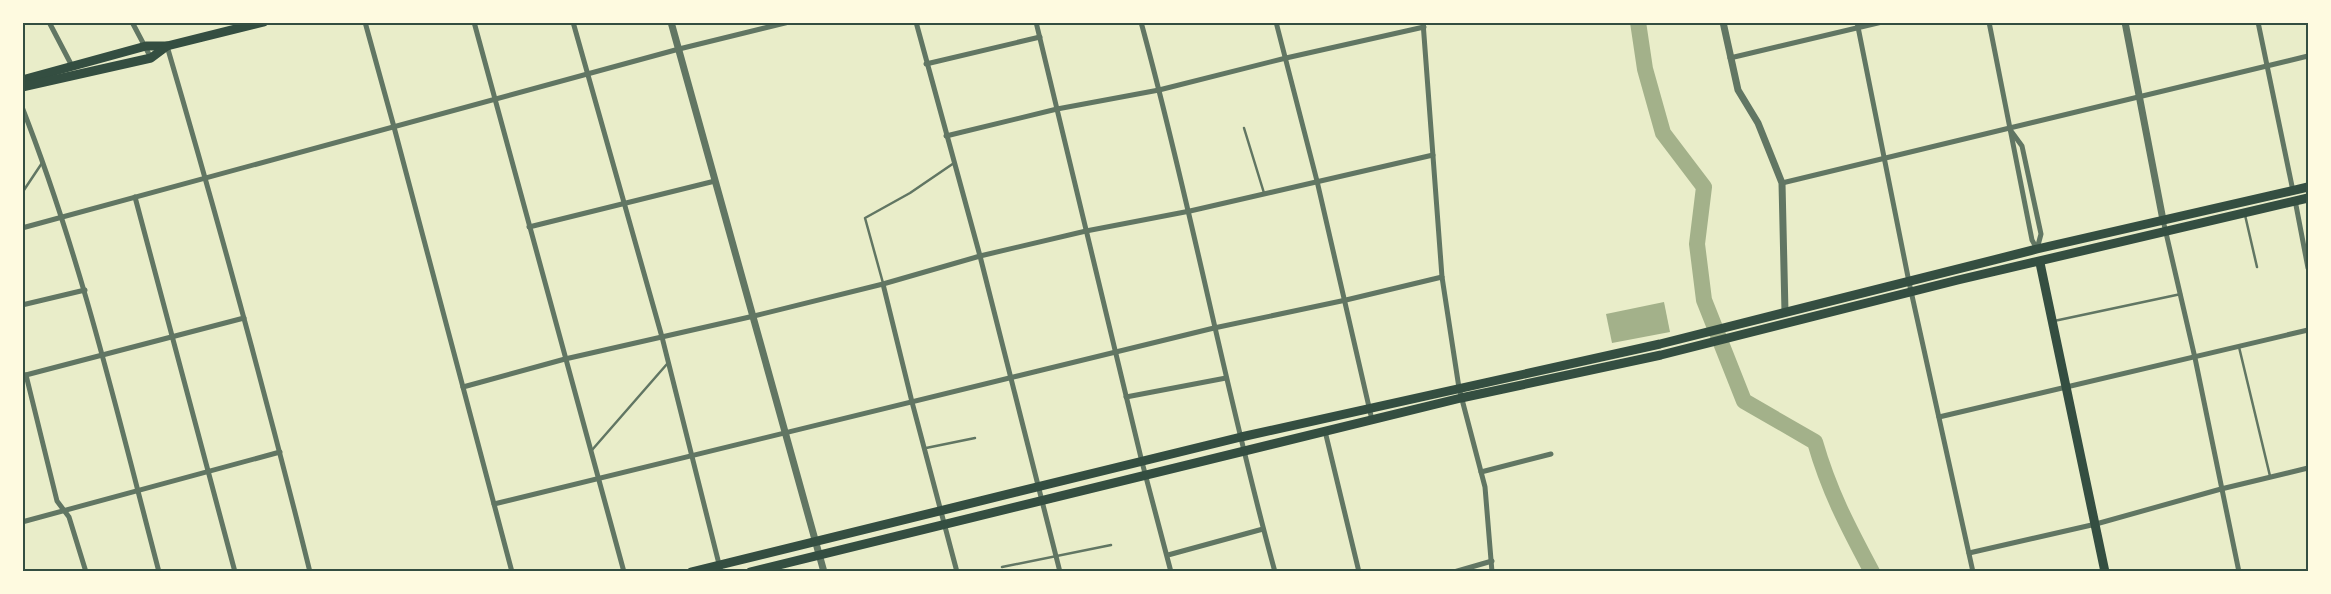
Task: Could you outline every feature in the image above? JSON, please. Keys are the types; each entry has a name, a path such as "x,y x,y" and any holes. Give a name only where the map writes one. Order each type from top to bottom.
{"main road":[{"path":"22,80 146,46 167,46 257,23"},
{"path":"22,87 152,58 167,46"},
{"path":"750,572 1372,420 1460,393 2037,249 2308,187"},
{"path":"691,572 721,568 815,541 1241,437 1369,409 1661,355 1912,292 2308,198"},
{"path":"2040,262 2105,572"}],"street":[{"path":"49,22 72,67"},
{"path":"132,22 152,58"},
{"path":"364,22 394,126 512,572"},
{"path":"474,22 528,227 624,572"},
{"path":"573,22 662,337 721,568"},
{"path":"671,22 824,572"},
{"path":"22,228 394,126 789,22"},
{"path":"916,22 980,256 1060,572"},
{"path":"1036,22 1145,475 1168,555 1171,572"},
{"path":"1141,22 1190,212 1214,328 1275,572"},
{"path":"1276,22 1346,300 1372,420"},
{"path":"1723,22 1738,90 1758,123 1782,184 1785,312"},
{"path":"1730,58 1858,25 1882,22"},
{"path":"1989,22 2032,240 2037,249"},
{"path":"2125,22 2163,220 2195,358 2239,572"},
{"path":"2258,22 2308,268"},
{"path":"946,136 1057,109 1159,90 1423,25 1442,277 1460,393 1485,487 1492,572"},
{"path":"1858,25 1912,292 1973,572"},
{"path":"926,64 1040,37"},
{"path":"167,46 206,178 280,452 310,572"},
{"path":"1782,184 2308,56"},
{"path":"22,107 44,161 84,290 158,572"},
{"path":"2010,128 2022,146 2041,234 2037,249"},
{"path":"463,387 565,359 884,284 980,256 1086,231 1190,212 1433,155"},
{"path":"528,227 715,181"},
{"path":"135,197 235,572"},
{"path":"494,504 1214,328 1442,277"},
{"path":"884,284 912,402 957,572"},
{"path":"22,305 84,290"},
{"path":"86,572 69,517 57,501 24,375 244,318"},
{"path":"1939,417 2308,330"},
{"path":"1126,397 1226,378"},
{"path":"1324,431 1359,572"},
{"path":"22,522 280,452"},
{"path":"1481,472 1551,454"},
{"path":"1969,553 2096,524 2221,489 2308,468"},
{"path":"1168,555 1263,529"},
{"path":"1454,572 1492,561"}],"lane":[{"path":"1244,128 1264,194"},
{"path":"22,193 44,161"},
{"path":"884,284 865,218 910,193 954,163"},
{"path":"2245,213 2258,267"},
{"path":"2053,321 2181,294"},
{"path":"2239,347 2270,477"},
{"path":"591,452 668,364"},
{"path":"924,449 974,438"},
{"path":"1002,567 1111,545"}],"shaded area":[{"path":"1664,302 1670,332 1612,343 1606,314"}],"waterway":[{"path":"1638,22 1645,69 1663,133 1704,187 1697,244 1704,300 1744,401 1815,442 1833,493 1872,572"}]}
